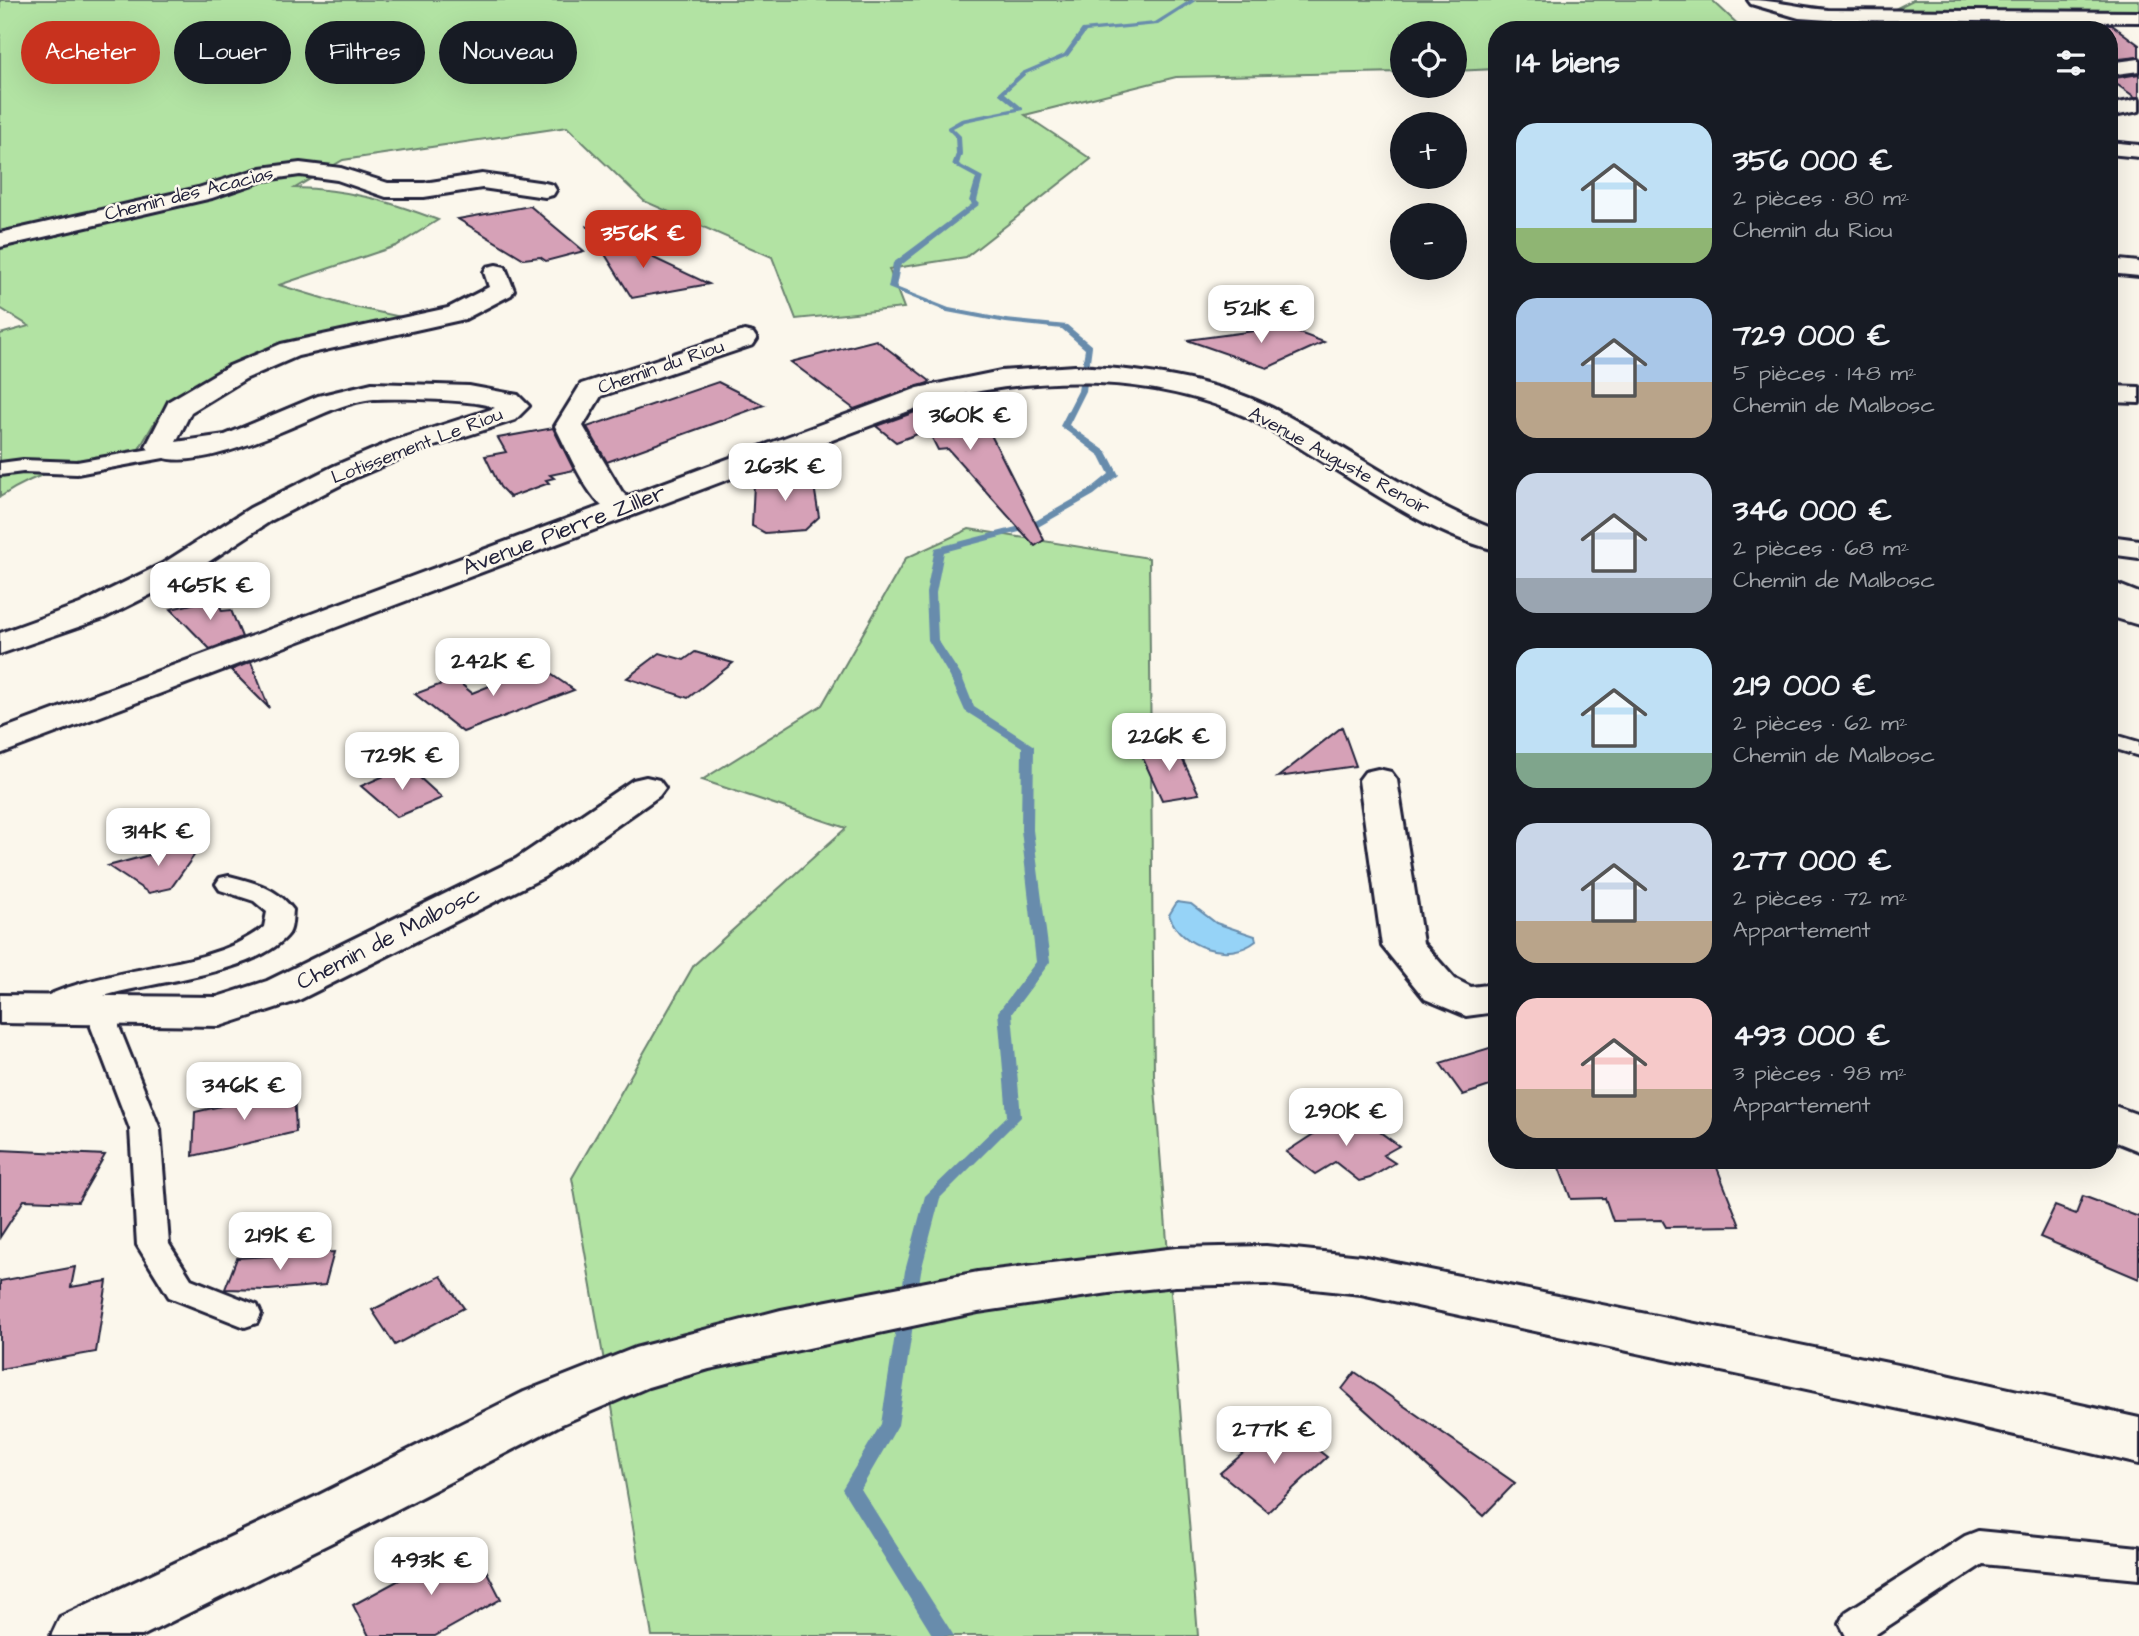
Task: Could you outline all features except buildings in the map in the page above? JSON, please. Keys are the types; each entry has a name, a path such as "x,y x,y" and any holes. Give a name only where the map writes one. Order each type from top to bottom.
{"street":[{"path":"1757,0 1782,9 1828,15 2139,17"},
{"path":"2118,68 2139,65"},
{"path":"2118,149 2139,151"},
{"name":"Chemin des Acacias","path":"0,240 204,193 261,174 300,169 341,174 386,190 424,190 482,181 545,190"},
{"path":"2118,247 2139,248"},
{"path":"2118,267 2139,269"},
{"path":"173,451 160,446 179,407 236,373 290,350 456,314 502,290 496,272"},
{"name":"Chemin du Riou","path":"623,508 610,498 569,426 590,390 744,339"},
{"name":"Avenue Pierre Ziller","path":"0,743 928,394 967,383 1009,376 1075,373 1139,377"},
{"name":"Avenue Auguste Renoir","path":"1139,377 1203,393 1259,413 1457,526 1488,538"},
{"name":"Lotissement Le Riou","path":"0,644 104,605 173,570 261,514 344,472 403,447 505,414 515,406 508,401 468,394 372,391 328,402 231,443 173,451"},
{"path":"2118,394 2139,395"},
{"path":"2118,546 2139,549"},
{"path":"2118,595 2139,605"},
{"path":"2118,609 2139,615"},
{"path":"1378,780 1403,946 1440,989 1466,1002 1488,999"},
{"name":"Chemin de Malbosc","path":"0,1009 220,1012 282,991 530,868 646,789"},
{"path":"2118,1124 2139,1134"},
{"path":"81,1636 339,1513 543,1408 635,1369 781,1331 1059,1280 1176,1267 1266,1265 1361,1275 1942,1396 2139,1441"}],"lane":[{"path":"0,468 77,468 173,451"},
{"path":"2118,743 2139,749"},
{"path":"43,1008 96,989 207,963 258,947 277,931 280,910 263,895 229,884"},
{"path":"105,1010 105,1027 145,1129 153,1245 180,1288 245,1314"},
{"path":"1859,1624 1978,1547 2139,1563"}],"green space":[{"path":"0,0 1712,0 1734,21 1488,21 1488,69 1467,70 1467,21 1390,21 1390,72 1176,77 1025,115 1091,159 966,257 889,269 904,308 796,319 772,257 644,201 567,127 343,160 295,188 368,197 438,220 396,246 279,285 345,305 401,317 282,346 215,379 157,418 139,449 49,472 0,497 0,334 29,326 0,308"},
{"path":"1913,0 2139,0 2139,12 1895,9"},
{"path":"969,529 1149,558 1154,1076 1198,1636 652,1636 572,1178 694,965 846,828 702,780 822,705 906,558"}],"water":[{"path":"1177,902 1191,904 1216,923 1255,936 1256,941 1233,951 1220,951 1194,943 1183,936 1169,915"}],"waterway":[{"path":"944,1636 851,1489 889,1425 913,1271 933,1196 1014,1117 1005,1012 1043,962 1027,830 1028,746 969,709 956,677 933,640 931,593 939,550 1035,525 1091,493 1114,475 1104,454 1064,426 1082,391 1089,348 1064,327 1006,321 947,310 892,288 896,265 976,204 973,201 980,177 955,165 959,154 958,136 949,128 963,120 1021,109 1001,93 1024,73 1066,55 1084,30 1156,24 1194,0"}]}
